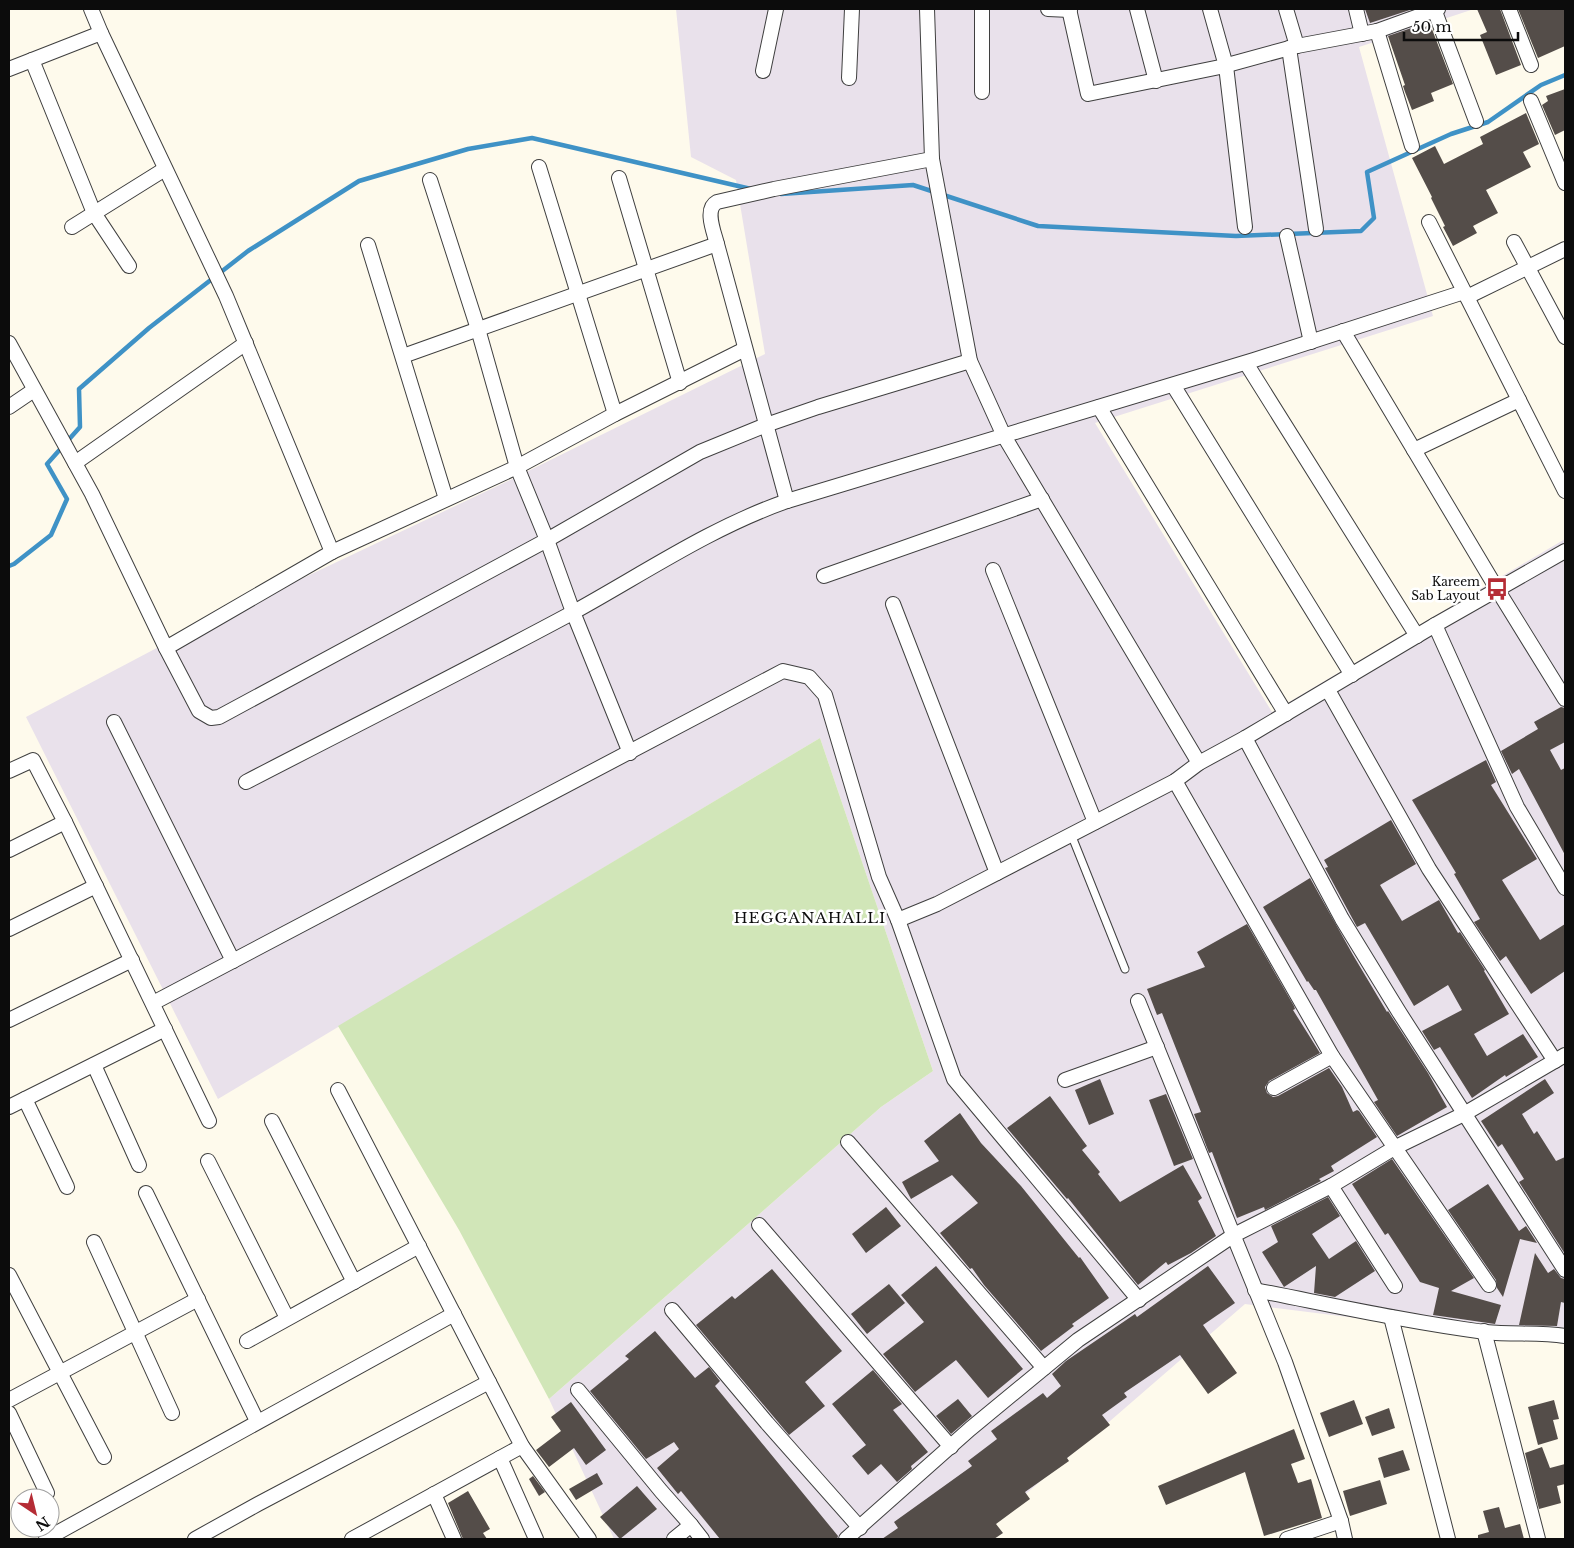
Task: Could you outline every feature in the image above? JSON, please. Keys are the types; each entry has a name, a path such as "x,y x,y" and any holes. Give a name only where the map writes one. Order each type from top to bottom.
{"street":[{"path":"91,9 100,33 221,285 332,552"},
{"path":"764,71 776,9"},
{"path":"849,78 852,9"},
{"path":"927,9 932,159 970,361 1004,436 1199,763"},
{"path":"982,9 982,92"},
{"path":"1048,9 1069,10 1088,94 1226,66 1294,47 1376,31 1436,9 1476,121"},
{"path":"1137,9 1156,81"},
{"path":"1210,9 1226,66 1245,228"},
{"path":"1286,9 1294,47 1316,229"},
{"path":"1356,9 1362,34"},
{"path":"1509,9 1531,65"},
{"path":"1376,31 1412,146"},
{"path":"9,69 100,33"},
{"path":"32,60 94,213 129,266"},
{"path":"1531,101 1565,183"},
{"path":"786,501 717,244 710,214 712,206 717,202 750,194 932,159"},
{"path":"538,167 615,414"},
{"path":"72,227 165,169"},
{"path":"619,178 680,383"},
{"path":"430,180 478,329 517,467 630,753"},
{"path":"1429,222 1565,491"},
{"path":"1287,236 1312,342"},
{"path":"1514,242 1565,337"},
{"path":"368,244 446,499"},
{"path":"403,356 717,244"},
{"path":"246,782 573,612 702,538 754,512 1466,295 1565,249"},
{"path":"1343,331 1565,699"},
{"path":"9,343 92,494 166,648 199,711 211,718 219,717 547,540 686,459 766,425 818,407 970,361"},
{"path":"72,459 246,343"},
{"path":"166,648 332,552 517,467 615,414 745,349"},
{"path":"1246,362 1417,636"},
{"path":"1173,385 1352,675"},
{"path":"9,407 34,390"},
{"path":"1414,450 1519,400"},
{"path":"1099,407 1286,714"},
{"path":"824,576 1042,499"},
{"path":"898,920 937,904 1175,781 1199,763 1565,551"},
{"path":"993,570 1095,822"},
{"path":"893,604 997,873"},
{"path":"1435,625 1517,807 1565,888"},
{"path":"153,1003 783,671 809,677 825,695 879,877 898,920 954,1079 1139,1300"},
{"path":"846,1539 970,1429 1078,1340 1234,1235 1331,1186 1396,1147 1464,1114 1560,1058 1429,869 1328,690"},
{"path":"114,722 233,961"},
{"path":"1245,738 1342,919 1398,1012 1565,1270"},
{"path":"9,771 33,760 210,1121"},
{"path":"1175,781 1332,1056 1489,1285"},
{"path":"9,850 65,822"},
{"path":"9,929 96,886"},
{"path":"9,1020 132,960"},
{"path":"1138,1001 1285,1362 1341,1521 1345,1539"},
{"path":"9,1107 165,1029"},
{"path":"1065,1080 1157,1046"},
{"path":"1274,1088 1332,1056"},
{"path":"94,1065 139,1165"},
{"path":"338,1090 522,1446 590,1539"},
{"path":"25,1099 67,1187"},
{"path":"272,1121 354,1282"},
{"path":"848,1142 1044,1368"},
{"path":"208,1161 288,1318"},
{"path":"1331,1186 1395,1286"},
{"path":"146,1193 258,1421"},
{"path":"759,1225 951,1447"},
{"path":"94,1242 172,1413"},
{"path":"246,1341 419,1246"},
{"path":"9,1275 104,1457"},
{"path":"1255,1290 1390,1316 1484,1331 1507,1334 1565,1336"},
{"path":"9,1400 198,1299"},
{"path":"672,1310 767,1423 860,1528"},
{"path":"46,1539 454,1314"},
{"path":"1390,1316 1448,1539"},
{"path":"1484,1331 1538,1539"},
{"path":"195,1539 266,1499 489,1382"},
{"path":"578,1390 702,1539"},
{"path":"9,1413 45,1488"},
{"path":"352,1539 368,1535 434,1494 522,1446"},
{"path":"500,1458 536,1539"},
{"path":"434,1494 454,1539"},
{"path":"1287,1539 1341,1521"},
{"path":"674,1539 691,1525"}],"lane":[{"path":"1071,834 1125,969"}],"shaded area":[{"path":"676,9 1474,9 1359,47 1433,316 1095,423 1272,712 1565,539 1565,1344 1245,1304 974,1539 614,1539 549,1399 881,1107 933,1071 820,738 218,1099 26,717 170,641 510,480 765,354 736,180 691,157"}],"green space":[{"path":"820,738 933,1071 881,1107 549,1399 459,1230 338,1026"}],"building":[{"path":"1365,9 1413,9 1370,23"},
{"path":"1477,9 1500,9 1521,65 1496,75 1480,35 1487,32"},
{"path":"1518,9 1565,9 1565,46 1538,58"},
{"path":"1423,24 1425,27 1430,24 1453,84 1431,93 1434,101 1412,110 1388,36"},
{"path":"1565,89 1565,130 1555,135 1542,105 1548,101 1546,96"},
{"path":"1526,113 1539,144 1523,152 1531,167 1486,190 1498,213 1473,226 1477,233 1453,246 1443,227 1445,226 1432,197 1412,158 1435,146 1444,164 1483,144 1480,137"},
{"path":"1561,707 1565,708 1565,742 1550,750 1561,770 1565,768 1565,855 1519,769 1512,774 1501,751 1538,729 1534,722"},
{"path":"1486,760 1496,782 1491,785 1537,859 1502,880 1540,940 1565,924 1565,971 1531,994 1506,956 1500,961 1474,922 1480,919 1454,874 1456,873 1412,800"},
{"path":"1391,820 1416,864 1380,885 1402,921 1439,900 1458,933 1460,932 1485,970 1509,1014 1474,1034 1487,1056 1523,1034 1538,1057 1506,1077 1505,1075 1472,1098 1440,1047 1434,1050 1422,1031 1462,1010 1448,985 1414,1006 1365,923 1357,927 1325,868 1328,867 1324,860"},
{"path":"1310,878 1387,1012 1428,1073 1447,1107 1397,1136 1374,1102 1378,1100 1316,990 1307,982 1263,907"},
{"path":"1247,924 1294,1006 1295,1009 1293,1010 1320,1053 1269,1081 1265,1087 1267,1093 1273,1097 1278,1096 1329,1068 1342,1087 1353,1112 1359,1111 1377,1137 1331,1166 1334,1171 1319,1179 1321,1181 1265,1210 1264,1207 1237,1218 1212,1152 1209,1153 1194,1114 1201,1112 1162,1013 1157,1015 1147,989 1205,967 1197,952"},
{"path":"1100,1079 1114,1114 1089,1125 1075,1090"},
{"path":"1545,1079 1554,1093 1522,1114 1534,1134 1537,1131 1556,1161 1565,1157 1565,1254 1519,1182 1524,1179 1502,1144 1498,1147 1481,1121"},
{"path":"1166,1094 1193,1159 1174,1166 1149,1100"},
{"path":"1050,1096 1087,1146 1082,1150 1100,1172 1098,1174 1120,1202 1183,1165 1202,1198 1198,1201 1216,1236 1191,1253 1168,1265 1166,1262 1138,1285 1068,1198 1007,1128"},
{"path":"960,1113 981,1143 1021,1186 1080,1257 1109,1298 1072,1324 1074,1326 1041,1351 984,1285 972,1268 970,1269 940,1233 978,1203 952,1175 911,1199 902,1182 939,1161 924,1141"},
{"path":"1392,1159 1474,1278 1451,1291 1501,1305 1495,1324 1433,1315 1439,1288 1420,1282 1388,1233 1385,1235 1352,1184"},
{"path":"1488,1184 1519,1231 1526,1226 1537,1243 1520,1239 1503,1297 1497,1288 1496,1280 1448,1210"},
{"path":"1328,1197 1340,1216 1312,1234 1329,1259 1356,1241 1375,1271 1335,1297 1314,1293 1316,1266 1284,1287 1262,1252 1278,1242 1271,1226"},
{"path":"886,1207 901,1226 866,1253 852,1234"},
{"path":"1535,1253 1548,1273 1554,1269 1561,1278 1565,1279 1565,1303 1561,1302 1557,1326 1519,1325"},
{"path":"936,1266 1023,1369 988,1398 956,1360 915,1392 883,1354 924,1322 901,1295"},
{"path":"1208,1266 1235,1303 1203,1325 1237,1373 1208,1394 1180,1355 1124,1393 1127,1397 1102,1415 1110,1425 1067,1458 1069,1461 1025,1492 1030,1499 996,1524 1003,1533 994,1539 882,1539 898,1528 894,1522 972,1466 968,1461 997,1439 991,1431 1043,1393 1047,1398 1061,1386 1052,1374 1066,1361 1135,1314 1137,1317"},
{"path":"772,1269 842,1351 805,1382 825,1406 789,1435 696,1325 732,1296 735,1299"},
{"path":"889,1284 905,1303 867,1334 851,1314"},
{"path":"655,1331 695,1378 709,1367 720,1381 715,1386 838,1536 837,1539 720,1539 681,1491 678,1494 657,1468 679,1449 674,1442 646,1459 590,1391 629,1359 625,1356"},
{"path":"873,1370 902,1404 893,1410 928,1452 911,1466 912,1469 897,1482 881,1464 868,1475 852,1456 866,1445 832,1404"},
{"path":"958,1399 972,1416 951,1434 936,1416"},
{"path":"1354,1400 1363,1424 1329,1437 1320,1413"},
{"path":"1554,1400 1559,1419 1553,1420 1558,1439 1538,1445 1528,1407"},
{"path":"571,1402 606,1450 586,1465 574,1448 549,1467 536,1450 561,1431 551,1417"},
{"path":"1389,1408 1395,1428 1372,1436 1365,1417"},
{"path":"1294,1429 1305,1459 1291,1464 1298,1483 1311,1479 1322,1518 1264,1536 1245,1472 1166,1505 1158,1486"},
{"path":"1542,1447 1550,1468 1565,1464 1565,1484 1557,1486 1561,1503 1539,1509 1525,1453"},
{"path":"1403,1450 1410,1470 1384,1478 1378,1458"},
{"path":"597,1473 603,1484 576,1500 569,1489"},
{"path":"533,1476 545,1492 539,1496 529,1479"},
{"path":"1380,1480 1387,1504 1350,1516 1343,1491"},
{"path":"637,1486 657,1509 620,1539 600,1517"},
{"path":"468,1491 490,1529 483,1533 487,1539 463,1539 448,1503"},
{"path":"1499,1507 1505,1528 1520,1524 1524,1539 1478,1539 1478,1535 1489,1532 1483,1511"}],"waterway":[{"path":"781,194 913,185 1038,226 1236,236 1361,231 1374,218 1367,172 1451,134 1488,122 1541,85 1565,75"},
{"path":"9,566 51,535 67,499 47,464 80,427 79,389 149,328 248,251 359,181 468,149 532,138 751,189"}],"place":[{"name":"Kareem Sab Layout","path":"1497,589"}],"district":[{"name":"HEGGANAHALLI","path":"810,918"}]}
